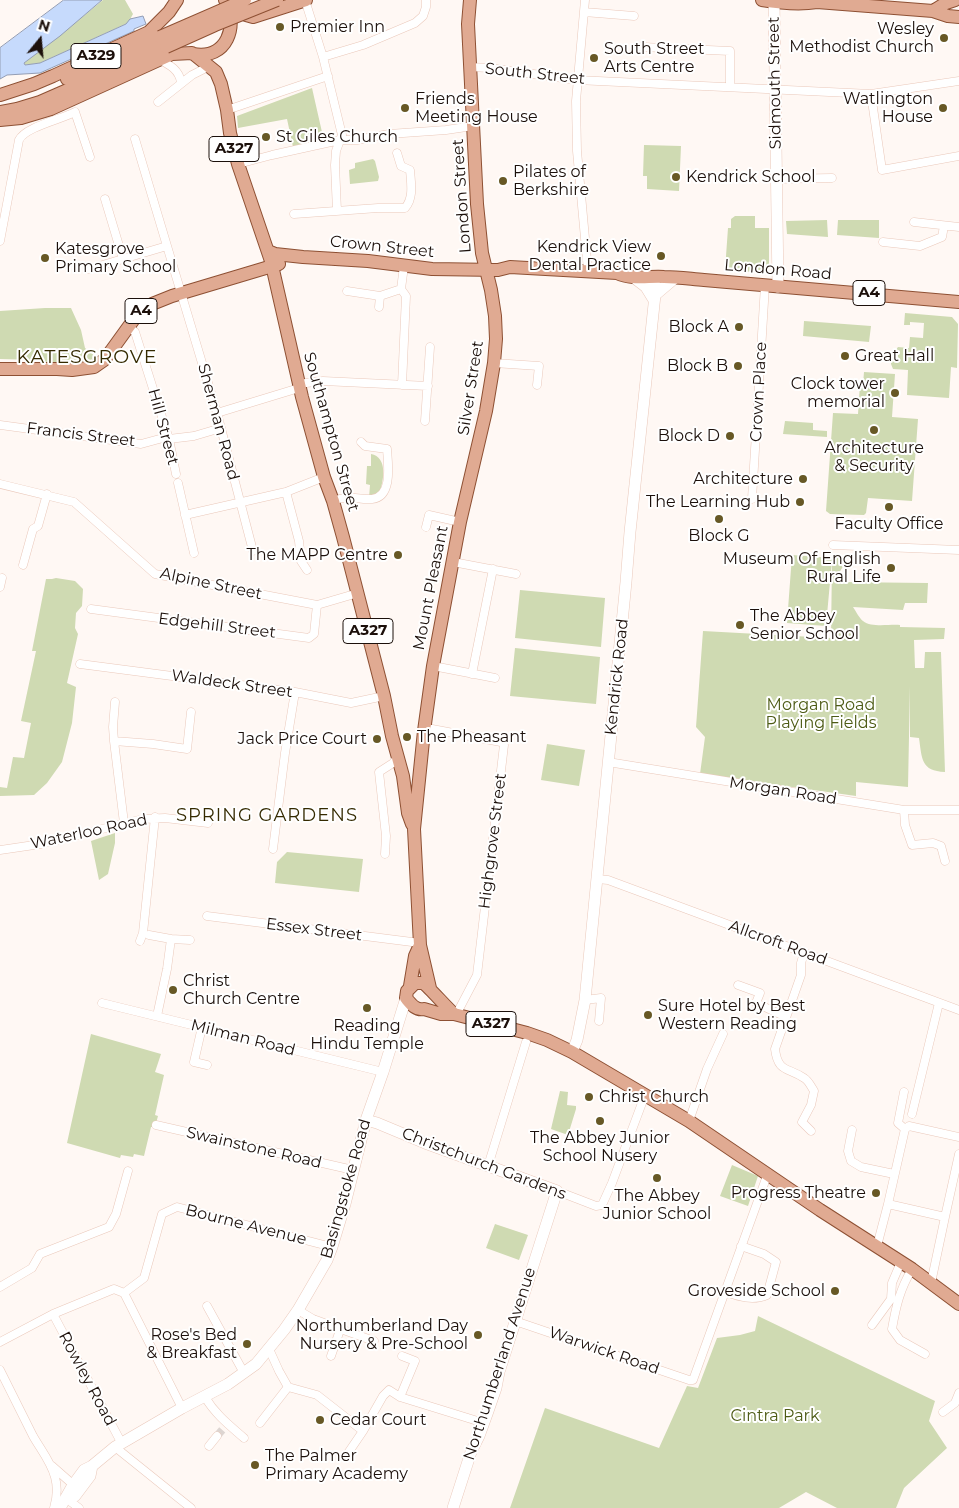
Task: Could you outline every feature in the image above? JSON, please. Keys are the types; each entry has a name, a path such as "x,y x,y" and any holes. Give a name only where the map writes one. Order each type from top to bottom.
{"main road":[{"name":"A329","path":"0,112 23,108 46,100 244,0"},
{"name":"A329","path":"0,102 36,92 277,0"},
{"path":"226,1 246,15 254,17 306,0"},
{"name":"London Street","path":"470,0 468,24 469,67 477,204 482,254 487,270"},
{"path":"933,11 955,0"},
{"path":"194,54 203,54 217,50 226,43 232,23 226,1"},
{"path":"771,1 804,4 815,1 933,11 959,17"},
{"name":"A329","path":"0,95 53,76 149,32 173,4"},
{"name":"Southampton Street","path":"173,4 168,23 172,35 182,47 216,72 227,110 230,133 238,164 268,251 299,386 358,593 398,756 408,813 414,829"},
{"name":"A329","path":"0,120 21,118 50,109 175,54 194,54"},
{"name":"Crown Street","path":"268,251 276,254 303,257 352,259 444,270 487,270"},
{"name":"A4","path":"245,273 258,264 268,251"},
{"name":"London Road","path":"482,254 510,267"},
{"name":"Crown Street","path":"272,266 303,257"},
{"name":"A4","path":"0,369 72,370 94,367 104,360 128,326 147,307 162,299 272,266"},
{"path":"491,290 510,267"},
{"name":"London Road","path":"487,270 510,267 588,271 617,273 633,277 674,278 959,302"},
{"name":"London Road","path":"617,273 624,269 644,270 651,272 653,277"},
{"name":"Silver Street","path":"476,452 486,411 496,338 495,316 487,270"},
{"name":"Mount Pleasant","path":"424,731 433,666 460,522 476,452"},
{"name":"A327","path":"424,731 414,829 420,944 431,990 455,1014"},
{"name":"A327","path":"408,992 415,956 420,944"},
{"path":"414,983 424,984 431,990 432,1001 428,1006 421,1008 411,1004 408,992 414,983"},
{"name":"A327","path":"421,1008 442,1014 455,1014 528,1033 572,1052 689,1121 813,1205 878,1246 959,1304"}],"street":[{"path":"306,0 323,57 342,134 336,151 335,165 337,212"},
{"path":"323,57 363,45 415,23 423,16 426,0"},
{"path":"586,0 576,101 577,151 588,271"},
{"name":"Sidmouth Street","path":"771,1 777,179 772,286"},
{"path":"584,12 634,16"},
{"path":"642,47 730,51 730,87"},
{"path":"160,60 175,68 182,82"},
{"path":"158,102 192,74 210,66"},
{"name":"South Street","path":"469,67 578,80 871,94 959,81"},
{"path":"227,110 328,76"},
{"path":"871,94 882,170 959,156"},
{"path":"0,241 20,138 28,131 75,112 90,157"},
{"path":"238,164 340,140 358,140 389,134 473,126"},
{"name":"Sherman Road","path":"135,139 217,413 253,551"},
{"path":"294,214 405,208 411,197 410,170 401,166 397,153"},
{"path":"777,179 832,178"},
{"path":"105,199 123,259"},
{"path":"914,222 959,227"},
{"path":"883,242 920,246 942,237 944,226"},
{"path":"89,269 167,246"},
{"path":"402,385 404,266"},
{"path":"633,277 646,287 655,298 674,278"},
{"name":"Kendrick Road","path":"572,1052 577,1040 585,1000 655,298 656,283 653,277"},
{"name":"Crown Place","path":"752,499 772,286"},
{"path":"347,291 380,296 404,292"},
{"path":"379,307 380,296"},
{"name":"Hill Street","path":"128,326 135,332 169,439 176,474"},
{"path":"426,421 430,347"},
{"path":"494,363 539,366 537,385"},
{"path":"217,413 299,386 323,381 428,386"},
{"name":"Francis Street","path":"0,425 141,444 163,438 194,436 221,428"},
{"path":"333,501 343,497 374,499 382,494 387,486 387,449 365,446 361,442"},
{"path":"185,515 286,492 324,477"},
{"name":"Hill Street","path":"178,483 194,554"},
{"name":"Alpine Street","path":"0,484 74,502 155,574 317,605 358,593"},
{"path":"286,492 299,541 301,561 307,570"},
{"path":"23,565 33,529 38,526 46,494"},
{"path":"426,527 429,515 460,522"},
{"path":"832,545 959,550"},
{"path":"453,562 516,574"},
{"path":"472,674 493,569"},
{"path":"0,587 2,578"},
{"name":"Edgehill Street","path":"91,609 309,638 314,634 317,605"},
{"name":"Waldeck Street","path":"80,664 295,692 350,703 384,696"},
{"path":"433,666 495,678"},
{"path":"274,849 285,753 295,692"},
{"path":"116,702 113,726 124,823"},
{"path":"114,741 153,744 187,752 191,712"},
{"name":"Highgrove Street","path":"424,731 432,729 501,742 504,745 477,974 455,1014"},
{"path":"385,854 386,836 378,774 398,756"},
{"name":"Morgan Road","path":"608,762 904,810 959,810"},
{"path":"387,766 402,776"},
{"path":"904,810 905,826 911,849 933,843 941,846 945,861"},
{"path":"140,941 143,933 155,817"},
{"name":"Waterloo Road","path":"0,850 41,844 155,817 208,823"},
{"name":"Allcroft Road","path":"597,879 608,880 959,1010"},
{"name":"Essex Street","path":"207,916 420,944"},
{"path":"149,935 190,940"},
{"path":"157,1016 171,939"},
{"path":"804,953 801,963 801,975 775,1049 776,1060 783,1069 806,1078 814,1090 811,1105 802,1122 811,1131"},
{"path":"738,984 760,993 756,1003 786,1017"},
{"name":"Basingstoke Road","path":"60,1508 76,1487 90,1476 92,1466 118,1445 228,1384 256,1364 298,1310 327,1260 332,1247 366,1120 408,992"},
{"path":"585,1000 601,998 599,1021"},
{"path":"912,1114 939,1002"},
{"name":"Milman Road","path":"102,1004 383,1072"},
{"path":"398,1026 421,1008"},
{"path":"202,1027 194,1062 207,1065"},
{"path":"689,1121 707,1069 723,1034"},
{"path":"488,1166 526,1042"},
{"path":"904,1092 898,1123 904,1129"},
{"name":"Christchurch Gardens","path":"366,1120 596,1206 602,1205 612,1183 645,1095"},
{"name":"Swainstone Road","path":"156,1126 353,1170"},
{"path":"878,1246 904,1129 909,1126 959,1137"},
{"path":"852,1130 848,1151 852,1161 861,1167 894,1174"},
{"path":"931,1283 959,1154"},
{"path":"0,1287 32,1268 40,1254 109,1227 116,1214 128,1171"},
{"path":"741,1246 764,1254 776,1262 767,1295 757,1299 735,1296 726,1292 741,1246 768,1173"},
{"name":"Northumberland Avenue","path":"453,1508 471,1452 484,1423 556,1191"},
{"path":"888,1204 945,1217"},
{"name":"Bourne Avenue","path":"124,1293 144,1278 162,1214 177,1207 332,1247"},
{"path":"872,1325 891,1299 892,1283 907,1266"},
{"path":"907,1266 894,1312 892,1328 900,1340 925,1354"},
{"path":"0,1342 52,1314 114,1289 124,1293 182,1408"},
{"name":"Warwick Road","path":"515,1321 688,1380 693,1380 726,1292"},
{"path":"206,1306 244,1373"},
{"path":"298,1310 313,1319 374,1341"},
{"name":"Rowley Road","path":"52,1314 118,1445"},
{"path":"331,1356 340,1330"},
{"path":"911,1347 916,1339"},
{"path":"269,1349 288,1387 317,1395 362,1431"},
{"path":"400,1397 415,1361 402,1356"},
{"path":"0,1370 33,1436 50,1464 57,1489 54,1508"},
{"path":"260,1423 288,1387"},
{"path":"346,1456 383,1396 389,1390 400,1397 484,1423"},
{"path":"943,1412 955,1403 959,1393"},
{"path":"205,1397 225,1427 244,1438"},
{"path":"209,1446 217,1436"},
{"path":"118,1445 191,1508"},
{"path":"50,1464 76,1487"},
{"name":"Basingstoke Road","path":"73,1506 76,1487"}],"green space":[{"path":"103,0 125,0 133,14 128,23 40,63 25,65 24,63"},
{"path":"312,88 324,141 293,147 287,119 238,128 237,116"},
{"path":"644,145 681,146 679,191 647,189 647,176 643,176"},
{"path":"373,159 379,177 378,181 350,184 349,170 355,168 355,163"},
{"path":"735,216 755,216 755,228 769,228 769,273 725,270 728,228 731,228 731,219"},
{"path":"827,220 828,237 787,234 786,221"},
{"path":"838,220 879,220 879,238 837,235"},
{"path":"71,308 81,330 85,348 96,357 79,363 0,359 0,311"},
{"path":"905,313 952,317 958,324 957,368 951,367 949,398 907,395 908,370 893,369 891,361 898,361 898,351 895,351 898,347 909,348 910,337 923,338 924,323 910,322 910,325 904,325"},
{"path":"804,321 871,326 869,342 803,336"},
{"path":"864,372 895,374 892,417 918,419 912,501 868,498 864,515 830,514 826,511 833,413 858,414 860,384 863,384"},
{"path":"785,421 813,423 813,430 827,431 827,437 783,434"},
{"path":"371,454 380,460 383,476 379,494 369,498 370,485 366,484 367,466 371,466"},
{"name":"Morgan Road Playing Fields","path":"792,555 832,558 832,555 843,556 845,563 839,573 840,582 928,583 927,603 905,603 903,610 853,607 862,620 871,624 945,628 944,639 914,640 915,668 924,668 925,652 941,652 945,772 931,769 927,766 922,758 919,738 910,737 910,686 908,787 856,782 856,796 700,774 705,737 696,727 703,631 831,638 832,560 826,626 787,623"},
{"path":"56,578 75,581 83,589 82,606 76,613 75,628 78,634 67,683 76,687 72,723 62,762 47,783 34,795 0,796 0,787 7,788 13,757 24,758 31,723 21,721 36,651 32,651 46,579"},
{"path":"520,590 605,598 601,647 515,638"},
{"path":"515,648 600,657 596,704 510,696"},
{"path":"547,744 585,750 579,786 541,780"},
{"path":"115,833 115,843 108,874 99,880 91,841"},
{"path":"287,852 363,859 359,892 275,883 277,862"},
{"path":"91,1034 161,1054 155,1072 164,1075 155,1115 158,1116 155,1127 151,1127 144,1156 134,1154 133,1157 121,1155 120,1158 67,1143"},
{"path":"560,1091 568,1092 567,1105 576,1106 568,1135 551,1129"},
{"path":"732,1165 758,1176 748,1206 720,1196"},
{"path":"495,1224 528,1235 519,1260 486,1248"},
{"name":"Cintra Park","path":"758,1316 935,1401 929,1421 947,1448 904,1488 896,1508 837,1508 806,1492 779,1508 510,1508 545,1408 659,1448 687,1386 698,1388 717,1338 755,1331"}],"water":[{"path":"64,0 102,0 60,36 24,63 25,65 40,63 126,24 130,19 143,16 146,24 40,73 7,75 0,79 0,48"}],"tunnel":[{"path":"217,1436 223,1429"}],"place":[{"name":"Premier Inn","path":"280,27"},
{"name":"Wesley Methodist Church","path":"944,38"},
{"name":"South Street Arts Centre","path":"594,58"},
{"name":"Friends Meeting House","path":"405,108"},
{"name":"Watlington House","path":"943,108"},
{"name":"St Giles Church","path":"266,137"},
{"name":"Kendrick School","path":"676,177"},
{"name":"Pilates of Berkshire","path":"503,181"},
{"name":"Kendrick View Dental Practice","path":"661,256"},
{"name":"Katesgrove Primary School","path":"45,258"},
{"name":"Block A","path":"739,327"},
{"name":"Great Hall","path":"845,356"},
{"name":"Block B","path":"738,366"},
{"name":"Clock tower memorial","path":"895,393"},
{"name":"Architecture & Security","path":"874,430"},
{"name":"Block D","path":"730,436"},
{"name":"Architecture","path":"803,479"},
{"name":"The Learning Hub","path":"800,502"},
{"name":"Faculty Office","path":"889,507"},
{"name":"Block G","path":"719,519"},
{"name":"The MAPP Centre","path":"398,555"},
{"name":"Museum Of English Rural Life","path":"891,568"},
{"name":"The Abbey Senior School","path":"740,625"},
{"name":"The Pheasant","path":"407,737"},
{"name":"Jack Price Court","path":"377,739"},
{"name":"Christ Church Centre","path":"173,990"},
{"name":"Reading Hindu Temple","path":"367,1008"},
{"name":"Sure Hotel by Best Western Reading","path":"648,1015"},
{"name":"Christ Church","path":"589,1097"},
{"name":"The Abbey Junior School Nusery","path":"600,1121"},
{"name":"The Abbey Junior School","path":"657,1178"},
{"name":"Progress Theatre","path":"876,1193"},
{"name":"Groveside School","path":"835,1291"},
{"name":"Northumberland Day Nursery & Pre-School","path":"478,1335"},
{"name":"Rose's Bed & Breakfast","path":"247,1344"},
{"name":"Cedar Court","path":"320,1420"},
{"name":"The Palmer Primary Academy","path":"255,1465"}],"district":[{"name":"KATESGROVE","path":"87,357"},
{"name":"SPRING GARDENS","path":"267,816"}]}
